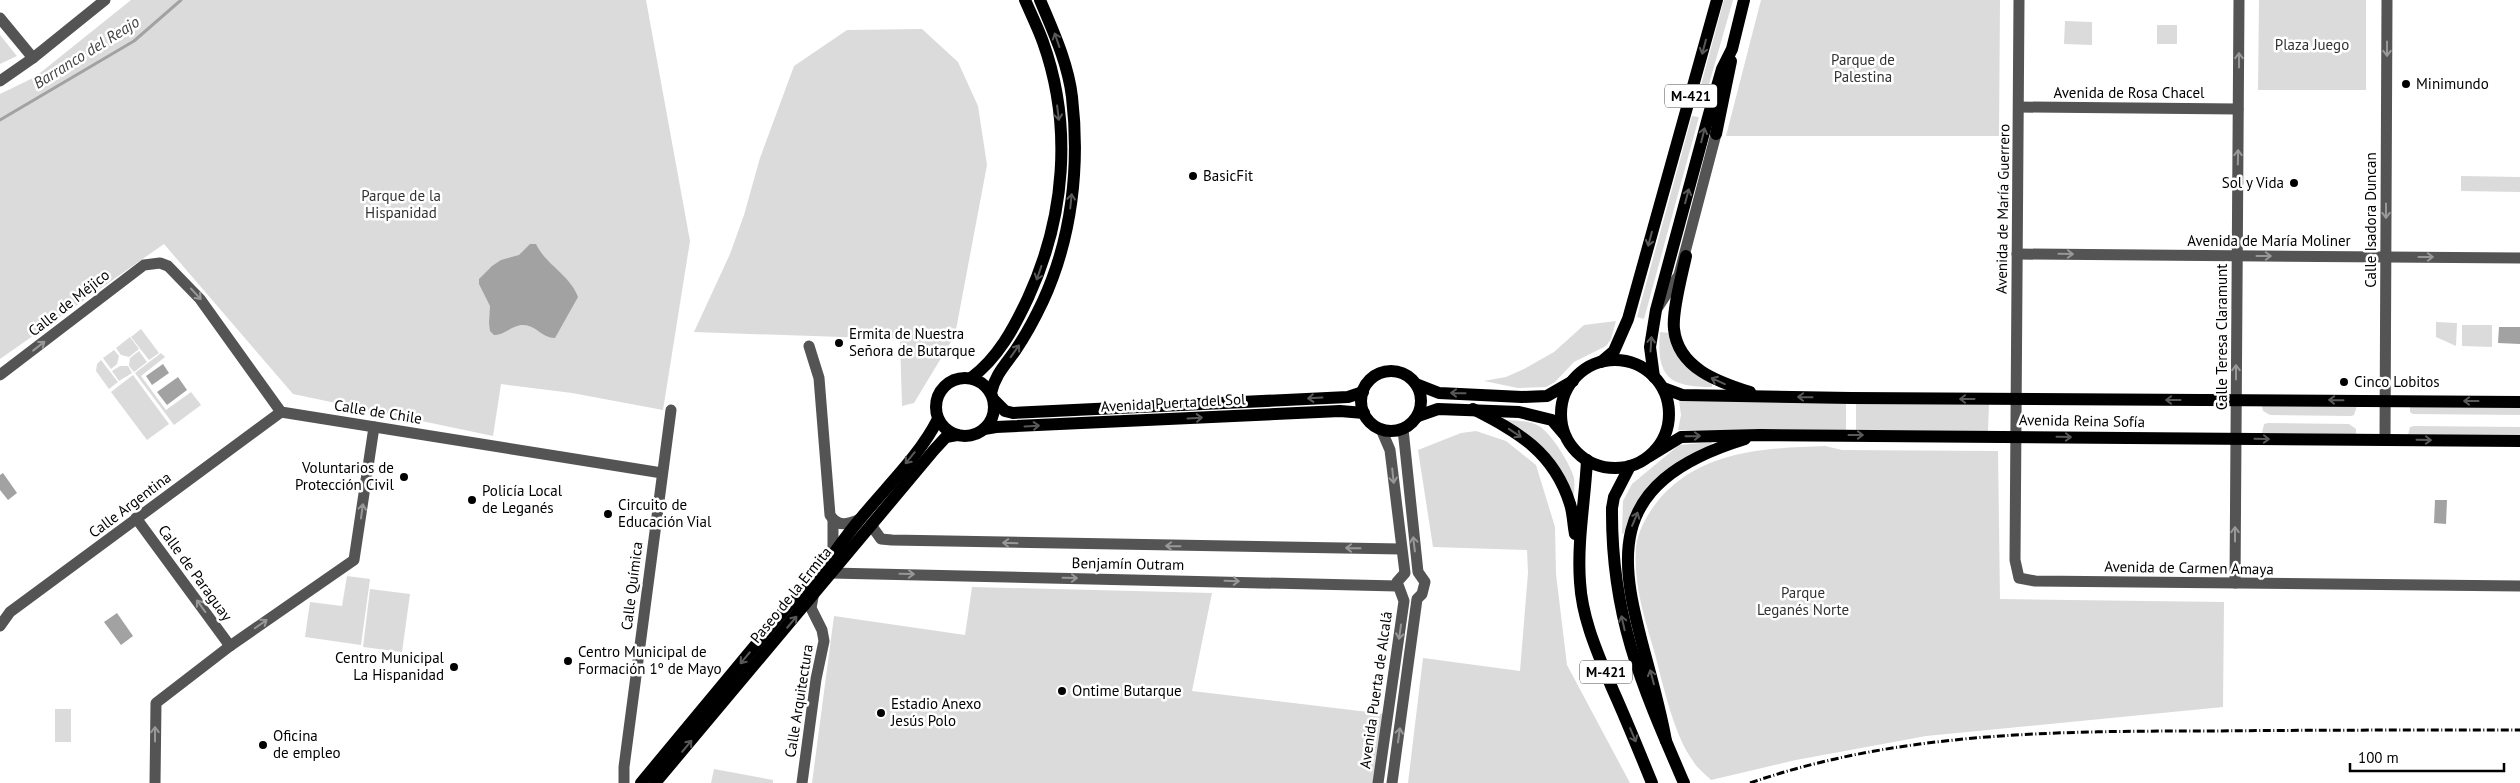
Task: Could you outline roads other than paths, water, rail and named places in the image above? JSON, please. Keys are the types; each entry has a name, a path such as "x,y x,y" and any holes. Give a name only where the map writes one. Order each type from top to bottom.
{"main road":[{"path":"971,378 990,360 1018,319 1036,281 1050,240 1060,189 1062,140 1056,94 1043,42 1025,0"},
{"path":"992,396 986,386 971,378 954,380 941,390 936,405 938,419 946,429 957,435 976,434 984,429 993,416 992,396 995,379 1022,341 1042,302 1058,264 1071,204 1075,151 1072,96 1058,41 1040,0"},
{"name":"M-421","path":"1601,362 1624,361 1636,364 1654,377 1663,388 1669,408 1664,440 1650,456 1630,466 1615,468 1600,466 1587,460 1571,445 1565,435 1562,418 1563,401 1573,381 1581,373 1601,362 1614,351 1628,319 1717,0"},
{"name":"M-421","path":"1716,134 1730,70 1732,49 1744,0"},
{"name":"M-421","path":"1654,377 1650,347 1656,310 1722,69 1732,49"},
{"path":"1686,256 1674,329 1688,361 1718,382 1764,396"},
{"path":"1416,384 1421,400 1418,416 1412,423 1396,431 1381,429 1368,420 1364,413 1363,392 1372,378 1387,372 1403,374 1416,384 1439,393 1547,396 1573,381"},
{"name":"Avenida Reina Sofía","path":"1663,388 1682,395 2520,402"},
{"name":"Avenida Puerta del Sol","path":"992,396 1005,411 1013,413 1348,397 1363,392"},
{"path":"1418,416 1438,409 1519,412 1552,420 1565,435"},
{"path":"1473,409 1505,426 1532,444 1554,469 1561,480 1570,506 1579,556"},
{"name":"Avenida Puerta del Sol","path":"984,429 1340,411 1364,413"},
{"name":"Paseo de la Ermita","path":"648,780 788,606 838,556 924,442 938,419"},
{"name":"Paseo de la Ermita","path":"648,780 813,597 831,573 843,541 865,522 946,437 957,435"},
{"path":"1666,741 1660,705 1629,584 1627,547 1630,532 1642,505 1657,486 1676,468 1719,448 1760,435"},
{"name":"Avenida Reina Sofía","path":"1650,456 1681,437 1760,435 2520,441"},
{"name":"M-421","path":"1587,460 1579,536 1580,583 1587,623 1652,783"},
{"path":"1630,466 1619,484 1612,508 1616,589 1635,666 1684,783"}],"street":[{"path":"3,78 33,58 105,0"},
{"name":"Avenida de María Guerrero","path":"2016,418 2019,0"},
{"name":"Calle Teresa Claramunt","path":"2235,583 2239,0"},
{"name":"Calle Isadora Duncan","path":"2385,440 2387,0"},
{"path":"0,18 33,58"},
{"name":"Avenida de Rosa Chacel","path":"2019,108 2238,109"},
{"name":"M-421","path":"1656,310 1679,275 1686,256 1716,134"},
{"name":"Avenida de María Moliner","path":"2017,254 2520,258"},
{"name":"Calle de Méjico","path":"0,375 144,265 160,263 168,266 200,298 282,412"},
{"name":"Paseo de la Ermita","path":"809,346 819,378 830,513 834,520 838,556"},
{"name":"Calle Química","path":"624,783 624,767 671,410"},
{"name":"Calle de Chile","path":"282,412 662,473"},
{"name":"Calle Argentina","path":"0,626 10,612 282,412"},
{"name":"Avenida de Carmen Amaya","path":"2016,418 2015,560 2019,578 2035,581 2520,586"},
{"path":"155,783 156,704 230,646 354,560 374,427"},
{"path":"1381,429 1390,450 1405,572"},
{"name":"Avenida Puerta de Alcalá","path":"1392,783 1418,598 1422,594 1425,582 1418,572 1403,429"},
{"name":"Calle de Paraguay","path":"136,518 230,646"},
{"path":"834,520 844,524 865,522"},
{"name":"Benjamín Outram","path":"865,522 881,538 892,540 1401,548"},
{"path":"838,556 858,573"},
{"path":"1397,586 1400,577 1405,572 1410,570 1418,572"},
{"name":"Benjamín Outram","path":"831,573 1397,586"},
{"name":"Avenida Puerta de Alcalá","path":"1378,783 1403,596 1397,586"},
{"path":"1403,596 1409,599 1418,598"},
{"name":"Calle Arquitectura","path":"802,783 816,679 824,640 822,630 811,608 813,597"},
{"path":"624,767 630,776 648,780"}],"waterway":[{"name":"Barranco del Reajo","path":"0,120 134,41 181,0"}],"railway":[{"path":"1750,783 1806,766 1862,753 1919,744 2034,734 2286,730 2520,730"}],"place":[{"name":"Minimundo","path":"2406,84"},
{"name":"BasicFit","path":"1193,176"},
{"name":"Sol y Vida","path":"2294,183"},
{"name":"Ermita de Nuestra Señora de Butarque","path":"839,343"},
{"name":"Cinco Lobitos","path":"2344,382"},
{"name":"Voluntarios de Protección Civil","path":"404,477"},
{"name":"Policía Local de Leganés","path":"472,500"},
{"name":"Circuito de Educación Vial","path":"608,514"},
{"name":"Centro Municipal de Formación 1º de Mayo","path":"568,661"},
{"name":"Centro Municipal La Hispanidad","path":"454,667"},
{"name":"Ontime Butarque","path":"1062,691"},
{"name":"Estadio Anexo Jesús Polo","path":"881,713"},
{"name":"Oficina de empleo","path":"263,745"}],"park label":[{"name":"Plaza Juego","path":"2312,45"},
{"name":"Parque de Palestina","path":"1863,68"},
{"name":"Parque de la Hispanidad","path":"401,204"},
{"name":"Parque Leganés Norte","path":"1803,602"}]}
